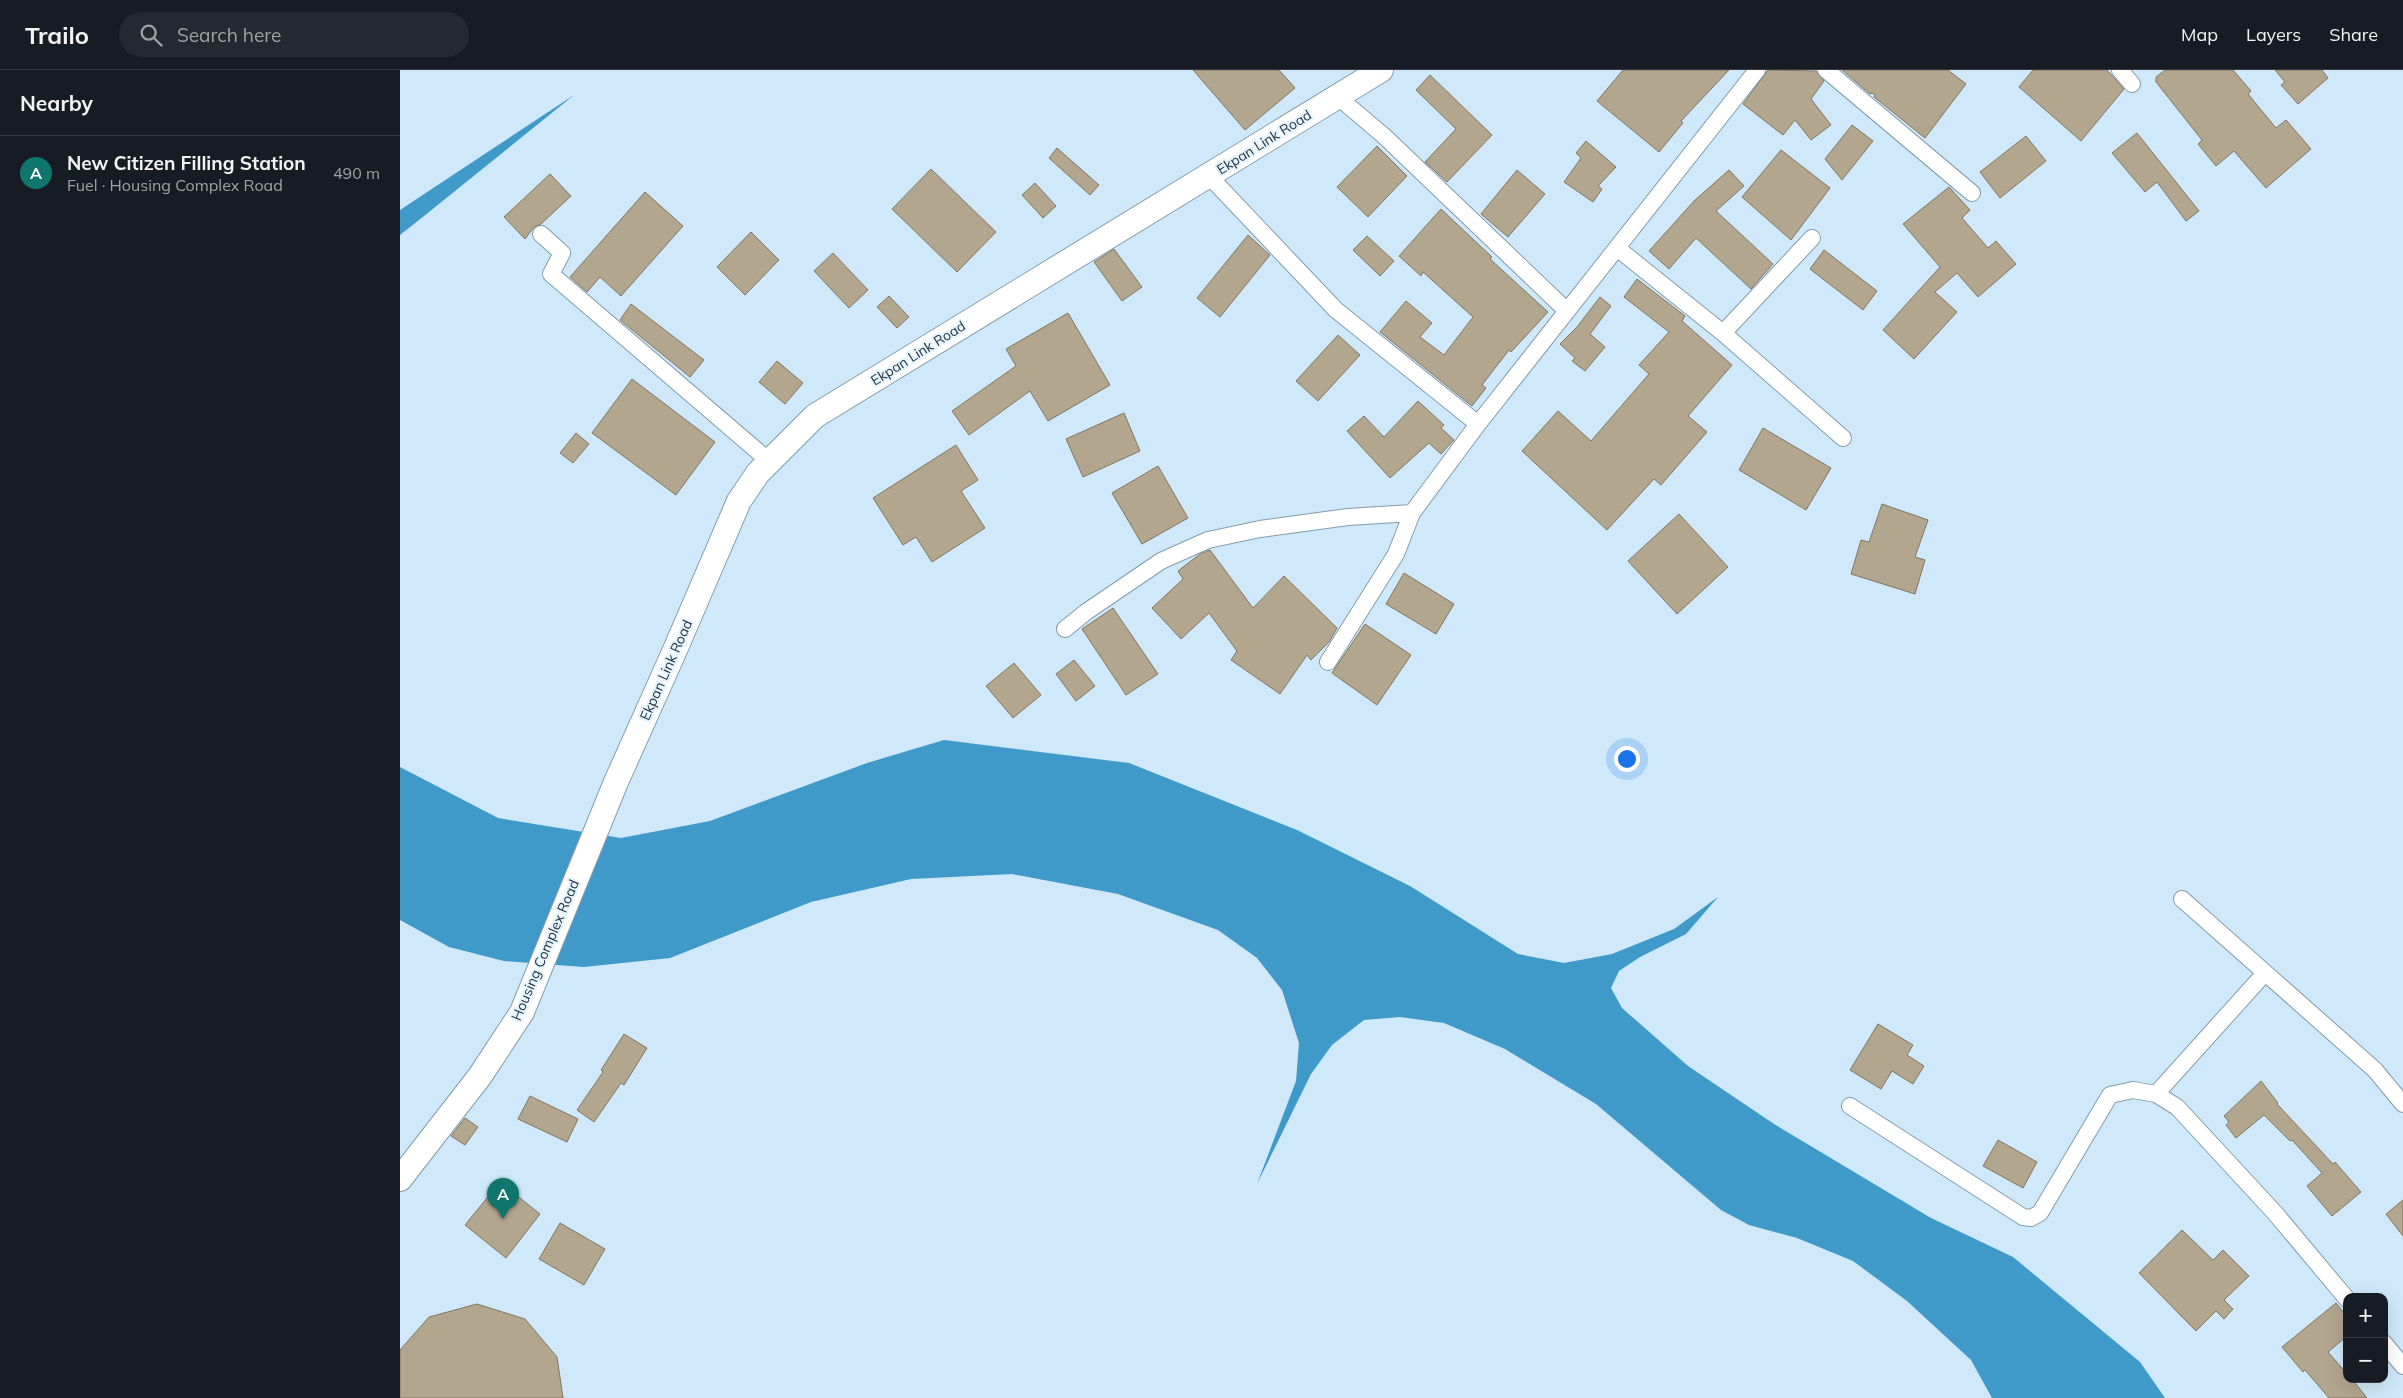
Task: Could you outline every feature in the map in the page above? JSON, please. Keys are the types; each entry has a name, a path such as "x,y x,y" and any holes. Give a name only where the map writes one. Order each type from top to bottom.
{"street":[{"name":"Ekpan Link Road","path":"616,782 739,501 758,473 815,416 1381,70"},
{"path":"1328,662 1396,554 1412,513 1478,424 1757,70"},
{"path":"1826,70 1972,193"},
{"path":"2120,70 2132,84"},
{"path":"1338,97 1384,136 1567,311"},
{"path":"1209,176 1336,310 1478,424"},
{"path":"541,234 562,253 551,274 769,461"},
{"path":"1723,333 1812,238"},
{"path":"1617,248 1723,333 1843,438"},
{"path":"1065,629 1086,612 1161,561 1208,540 1260,529 1348,517 1412,513"},
{"name":"Housing Complex Road","path":"400,1179 480,1076 522,1012 616,782"},
{"path":"2182,899 2375,1070 2403,1104"},
{"path":"2156,1094 2265,973"},
{"path":"1850,1106 2023,1216 2031,1218 2040,1214 2110,1096 2133,1090 2156,1094 2183,1114 2275,1213 2343,1293"},
{"path":"2388,1348 2403,1366"}],"water":[{"path":"574,95 424,216 400,235 400,210"},
{"path":"944,740 1129,763 1297,830 1410,886 1518,954 1564,963 1612,954 1674,929 1718,897 1686,934 1640,957 1619,971 1611,988 1622,1008 1688,1066 1774,1124 1931,1218 2013,1257 2140,1362 2165,1398 1992,1398 1971,1360 1907,1301 1853,1261 1797,1238 1749,1225 1721,1210 1596,1104 1505,1049 1444,1023 1400,1017 1364,1020 1332,1045 1311,1074 1257,1184 1296,1081 1299,1043 1282,990 1257,958 1218,930 1118,894 1012,874 911,879 811,902 670,958 584,967 504,961 449,947 400,920 400,767 498,818 621,838 710,821 867,763"}],"building":[{"path":"1193,70 1279,70 1295,88 1245,130"},
{"path":"1623,70 1729,70 1681,121 1683,123 1659,152 1597,101"},
{"path":"1768,70 1816,71 1824,81 1811,99 1831,125 1811,140 1795,120 1783,135 1743,104"},
{"path":"1842,70 1948,70 1966,84 1925,138 1874,97 1875,95 1870,94"},
{"path":"2033,70 2107,70 2124,89 2081,141 2019,87"},
{"path":"2165,70 2233,70 2251,91 2248,94 2276,128 2286,120 2311,149 2266,188 2234,151 2216,166 2198,144 2202,140 2156,82 2156,77"},
{"path":"2275,70 2322,70 2328,78 2298,104 2281,85 2285,82"},
{"path":"1430,75 1492,135 1447,182 1425,162 1456,129 1416,90"},
{"path":"1852,125 1873,141 1842,180 1825,159"},
{"path":"2137,133 2199,211 2186,221 2157,182 2145,192 2112,153"},
{"path":"2026,136 2046,161 2000,198 1980,172"},
{"path":"1586,141 1616,167 1598,186 1602,189 1593,202 1564,182 1581,158 1576,153"},
{"path":"1377,146 1407,176 1368,217 1337,187"},
{"path":"1057,148 1099,185 1090,195 1049,158"},
{"path":"1781,150 1830,188 1791,240 1742,197"},
{"path":"931,169 996,232 957,272 892,209"},
{"path":"1517,170 1545,194 1508,237 1481,214"},
{"path":"1729,170 1744,186 1716,211 1773,264 1751,289 1696,238 1669,269 1649,251 1694,201"},
{"path":"550,174 571,196 541,224 534,227 525,239 504,217"},
{"path":"1035,183 1056,206 1043,218 1022,195"},
{"path":"1949,187 1970,210 1962,218 1988,248 1996,241 2016,264 1978,297 1957,273 1935,292 1957,312 1914,359 1883,330 1940,267 1903,224"},
{"path":"645,192 683,226 621,296 600,277 587,292 570,277"},
{"path":"1441,209 1492,257 1490,259 1548,312 1511,352 1509,350 1482,385 1486,388 1472,406 1380,332 1406,301 1432,323 1420,337 1444,355 1473,317 1423,272 1421,276 1399,256"},
{"path":"751,232 779,260 745,295 717,267"},
{"path":"1248,235 1270,255 1220,317 1197,298"},
{"path":"1367,236 1394,261 1380,276 1353,250"},
{"path":"1114,249 1142,287 1122,301 1094,262"},
{"path":"1824,250 1877,291 1863,310 1810,269"},
{"path":"833,253 868,290 849,308 814,271"},
{"path":"1637,279 1685,316 1682,321 1732,365 1688,416 1707,432 1661,485 1654,479 1607,530 1522,451 1558,411 1591,441 1649,374 1639,365 1669,332 1624,297"},
{"path":"889,296 909,317 897,328 877,307"},
{"path":"1600,297 1611,306 1590,334 1605,347 1585,371 1572,361 1575,358 1560,344 1577,327"},
{"path":"631,304 704,360 690,377 620,320"},
{"path":"1068,313 1110,385 1048,421 1030,391 969,435 952,411 1016,366 1006,349"},
{"path":"1338,335 1360,355 1318,401 1296,381"},
{"path":"777,361 803,383 785,404 759,382"},
{"path":"632,379 715,442 676,495 592,433"},
{"path":"1418,401 1444,425 1441,428 1454,440 1441,454 1429,443 1390,478 1347,431 1364,416 1384,437"},
{"path":"1124,413 1140,451 1083,477 1066,439"},
{"path":"1763,428 1831,468 1806,510 1739,470"},
{"path":"576,433 589,444 573,463 560,453"},
{"path":"956,445 978,480 961,491 985,528 932,562 916,537 903,545 873,498"},
{"path":"1158,466 1188,518 1142,544 1112,493"},
{"path":"1882,504 1928,520 1915,557 1925,560 1915,594 1851,574 1861,540 1869,542"},
{"path":"1679,514 1728,567 1677,614 1628,561"},
{"path":"1210,550 1253,608 1284,576 1337,628 1329,642 1311,660 1307,655 1280,694 1231,660 1237,651 1209,613 1181,639 1152,608 1183,579 1178,571 1200,554"},
{"path":"1404,573 1454,604 1436,634 1386,604"},
{"path":"1113,608 1158,674 1126,695 1082,629"},
{"path":"1365,624 1411,655 1377,705 1332,673"},
{"path":"1074,660 1095,686 1076,701 1056,674"},
{"path":"1014,663 1041,695 1013,718 986,686"},
{"path":"1878,1024 1913,1045 1907,1055 1924,1066 1913,1084 1892,1071 1881,1089 1850,1070"},
{"path":"624,1034 647,1048 624,1085 621,1083 594,1122 577,1110 603,1072 601,1070"},
{"path":"2261,1081 2277,1104 2333,1164 2335,1162 2361,1192 2332,1216 2307,1186 2322,1173 2292,1140 2290,1141 2264,1115 2236,1138 2226,1125 2229,1122 2224,1116"},
{"path":"530,1096 578,1119 567,1142 518,1119"},
{"path":"465,1118 478,1127 465,1145 451,1136"},
{"path":"1998,1140 2037,1162 2023,1188 1983,1166"},
{"path":"500,1182 540,1214 506,1258 465,1225"},
{"path":"2403,1200 2403,1236 2386,1214"},
{"path":"560,1223 605,1249 584,1285 539,1259"},
{"path":"2182,1230 2213,1260 2223,1250 2249,1276 2224,1300 2233,1309 2224,1319 2216,1311 2196,1331 2139,1273"},
{"path":"2336,1303 2343,1312 2343,1339 2328,1352 2343,1369 2343,1383 2355,1383 2367,1398 2329,1398 2282,1347"},
{"path":"477,1304 525,1319 557,1357 563,1398 400,1398 400,1350 429,1317"}],"place":[{"name":"New Citizen Filling Station","path":"503,1219"}]}
